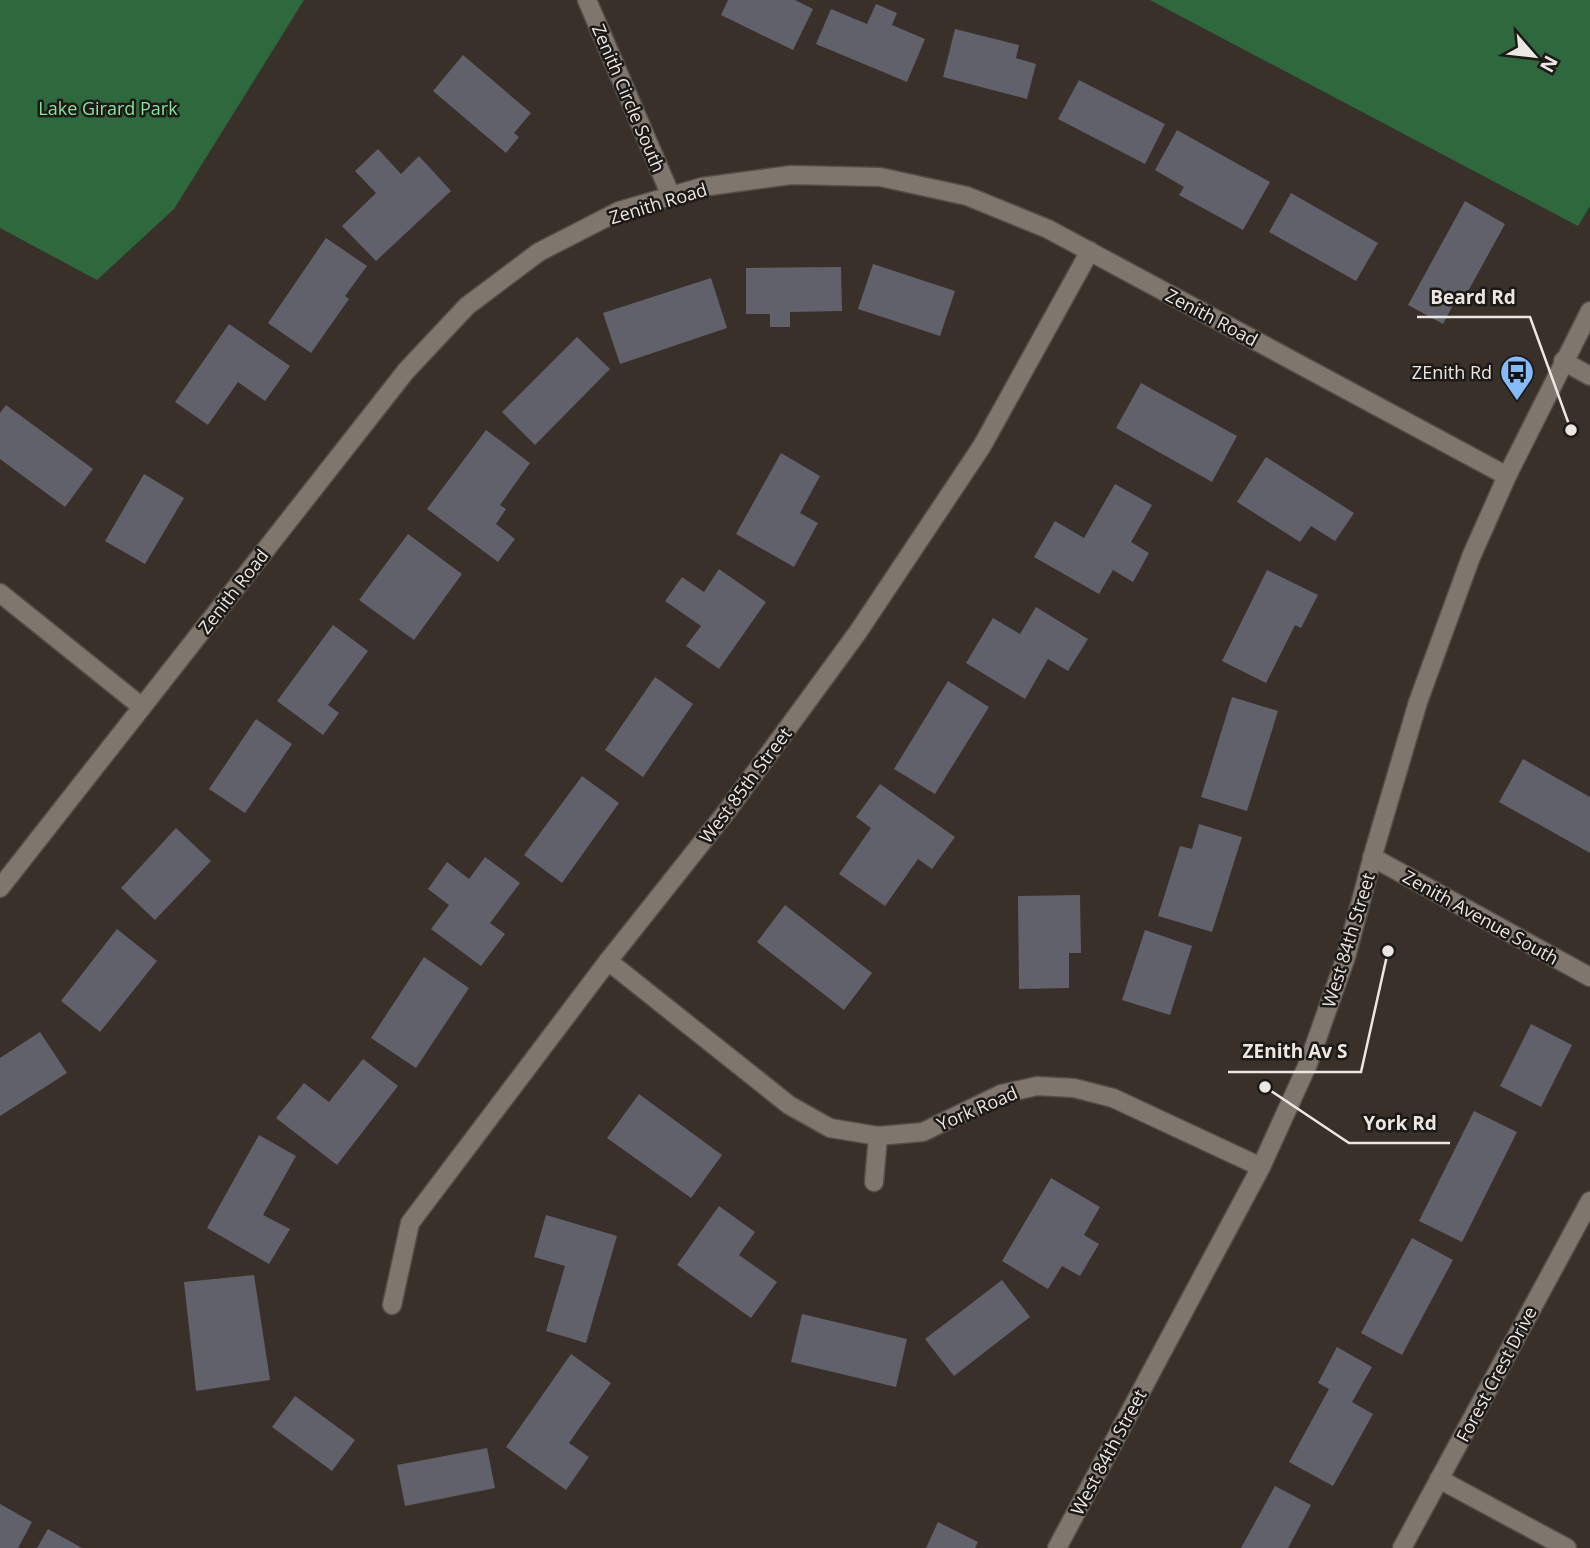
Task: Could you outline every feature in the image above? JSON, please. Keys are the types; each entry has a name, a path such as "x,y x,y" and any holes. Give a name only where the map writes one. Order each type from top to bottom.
{"street":[{"name":"Zenith Circle South","path":"587,0 671,196"},
{"name":"Zenith Road","path":"0,888 406,371 467,306 540,252 619,211 702,187 791,175 880,177 967,196 1048,229 1507,476"},
{"name":"West 85th Street","path":"392,1305 410,1223 608,961 727,811 859,632 982,446 1090,251"},
{"name":"West 84th Street","path":"1057,1548 1261,1167 1308,1064 1346,957 1372,857 1418,702 1471,558 1507,476 1590,311"},
{"path":"1563,361 1590,376"},
{"path":"0,593 142,707"},
{"name":"Zenith Avenue South","path":"1372,857 1590,977"},
{"name":"York Road","path":"608,961 789,1105 830,1128 877,1136 923,1132 1001,1094 1037,1086 1074,1088 1113,1098 1261,1167"},
{"path":"874,1182 877,1136"},
{"name":"Forest Crest Drive","path":"1402,1548 1590,1201"},
{"path":"1439,1479 1567,1548"}],"green space":[{"name":"Lake Girard Park","path":"0,0 304,0 174,209 97,280 0,228"},
{"path":"1150,0 1590,0 1590,206 1578,226"}],"building":[{"path":"728,0 795,0 813,9 793,50 721,15"},
{"path":"876,4 897,13 892,25 925,39 907,82 816,44 831,9 867,24"},
{"path":"955,29 1019,45 1016,58 1036,64 1027,99 943,77"},
{"path":"463,55 531,113 514,133 519,137 506,153 433,91"},
{"path":"1079,80 1165,124 1145,164 1058,119"},
{"path":"1177,130 1270,182 1243,230 1179,195 1184,187 1155,170"},
{"path":"378,149 401,174 419,156 451,191 376,261 342,226 376,193 355,171"},
{"path":"1291,193 1378,243 1356,281 1269,232"},
{"path":"1465,201 1505,224 1466,295 1460,292 1443,324 1408,305"},
{"path":"326,238 367,266 345,296 349,299 311,353 268,323"},
{"path":"873,264 955,291 940,336 858,309"},
{"path":"841,267 842,311 790,312 790,327 770,327 770,314 746,314 746,268"},
{"path":"711,278 727,328 620,364 603,313"},
{"path":"229,324 290,366 265,401 238,382 208,425 175,402"},
{"path":"577,337 610,369 535,445 502,412"},
{"path":"1141,383 1237,436 1212,482 1116,428"},
{"path":"6,405 93,469 65,507 0,459 0,413"},
{"path":"486,430 530,463 500,505 506,509 496,524 515,539 498,562 427,509"},
{"path":"781,453 820,476 800,513 818,523 794,567 736,534"},
{"path":"1266,457 1354,513 1335,541 1311,526 1300,542 1237,502"},
{"path":"144,474 184,498 145,564 105,541"},
{"path":"1115,484 1152,505 1131,542 1149,553 1133,582 1113,570 1099,594 1034,557 1055,521 1084,538"},
{"path":"408,534 462,574 414,640 359,600"},
{"path":"719,569 766,602 719,669 686,646 701,626 665,601 682,577 704,592"},
{"path":"1267,570 1318,595 1301,628 1295,625 1266,683 1222,661"},
{"path":"1036,607 1088,639 1068,671 1048,659 1025,699 966,663 993,618 1020,634"},
{"path":"333,625 368,651 328,705 339,713 323,735 277,701"},
{"path":"655,677 693,704 643,777 605,750"},
{"path":"948,681 989,707 935,794 894,769"},
{"path":"1232,697 1278,711 1247,811 1201,797"},
{"path":"256,719 292,744 245,813 209,789"},
{"path":"1523,759 1590,797 1590,853 1499,802"},
{"path":"582,776 619,803 562,883 524,855"},
{"path":"880,784 955,837 932,869 918,859 885,906 839,874 871,828 856,817"},
{"path":"1199,824 1242,837 1212,932 1158,916 1180,846 1192,849"},
{"path":"176,828 211,861 155,920 121,888"},
{"path":"485,857 520,883 490,923 505,934 481,966 431,929 449,905 428,889 447,862 469,879"},
{"path":"1080,895 1081,953 1069,953 1069,988 1019,989 1018,896"},
{"path":"785,905 872,973 844,1010 757,942"},
{"path":"117,929 157,961 100,1032 61,1001"},
{"path":"1145,930 1192,946 1170,1015 1122,1000"},
{"path":"424,957 469,988 416,1068 371,1038"},
{"path":"1531,1024 1572,1045 1541,1107 1500,1086"},
{"path":"40,1032 67,1073 0,1116 0,1058"},
{"path":"363,1059 398,1086 337,1165 276,1118 304,1083 329,1102"},
{"path":"639,1094 722,1155 691,1198 607,1138"},
{"path":"1474,1111 1517,1132 1462,1242 1419,1221"},
{"path":"259,1135 296,1156 263,1215 290,1229 269,1264 207,1228"},
{"path":"1051,1178 1100,1207 1084,1235 1099,1244 1080,1276 1062,1266 1048,1289 1002,1261"},
{"path":"719,1206 755,1232 739,1255 777,1282 751,1318 677,1265"},
{"path":"546,1215 617,1236 586,1343 546,1331 565,1266 534,1257"},
{"path":"1412,1238 1453,1260 1402,1355 1361,1333"},
{"path":"254,1275 270,1380 196,1391 184,1282"},
{"path":"1002,1280 1030,1317 954,1376 925,1339"},
{"path":"802,1314 907,1339 896,1387 791,1362"},
{"path":"1337,1347 1372,1367 1352,1402 1373,1414 1333,1486 1289,1462 1329,1389 1318,1383"},
{"path":"571,1354 611,1383 569,1443 589,1457 566,1490 506,1447"},
{"path":"295,1396 355,1440 332,1471 272,1427"},
{"path":"487,1448 495,1488 405,1506 397,1465"},
{"path":"1275,1486 1311,1505 1288,1548 1241,1548"},
{"path":"0,1504 32,1522 18,1548 0,1548"},
{"path":"938,1522 978,1542 975,1548 926,1548"},
{"path":"48,1529 82,1548 37,1548"}],"place":[{"name":"ZEnith Rd","path":"1517,402"},
{"name":"Beard Rd","path":"1571,430"},
{"name":"ZEnith Av S","path":"1388,951"},
{"name":"York Rd","path":"1265,1087"}]}
